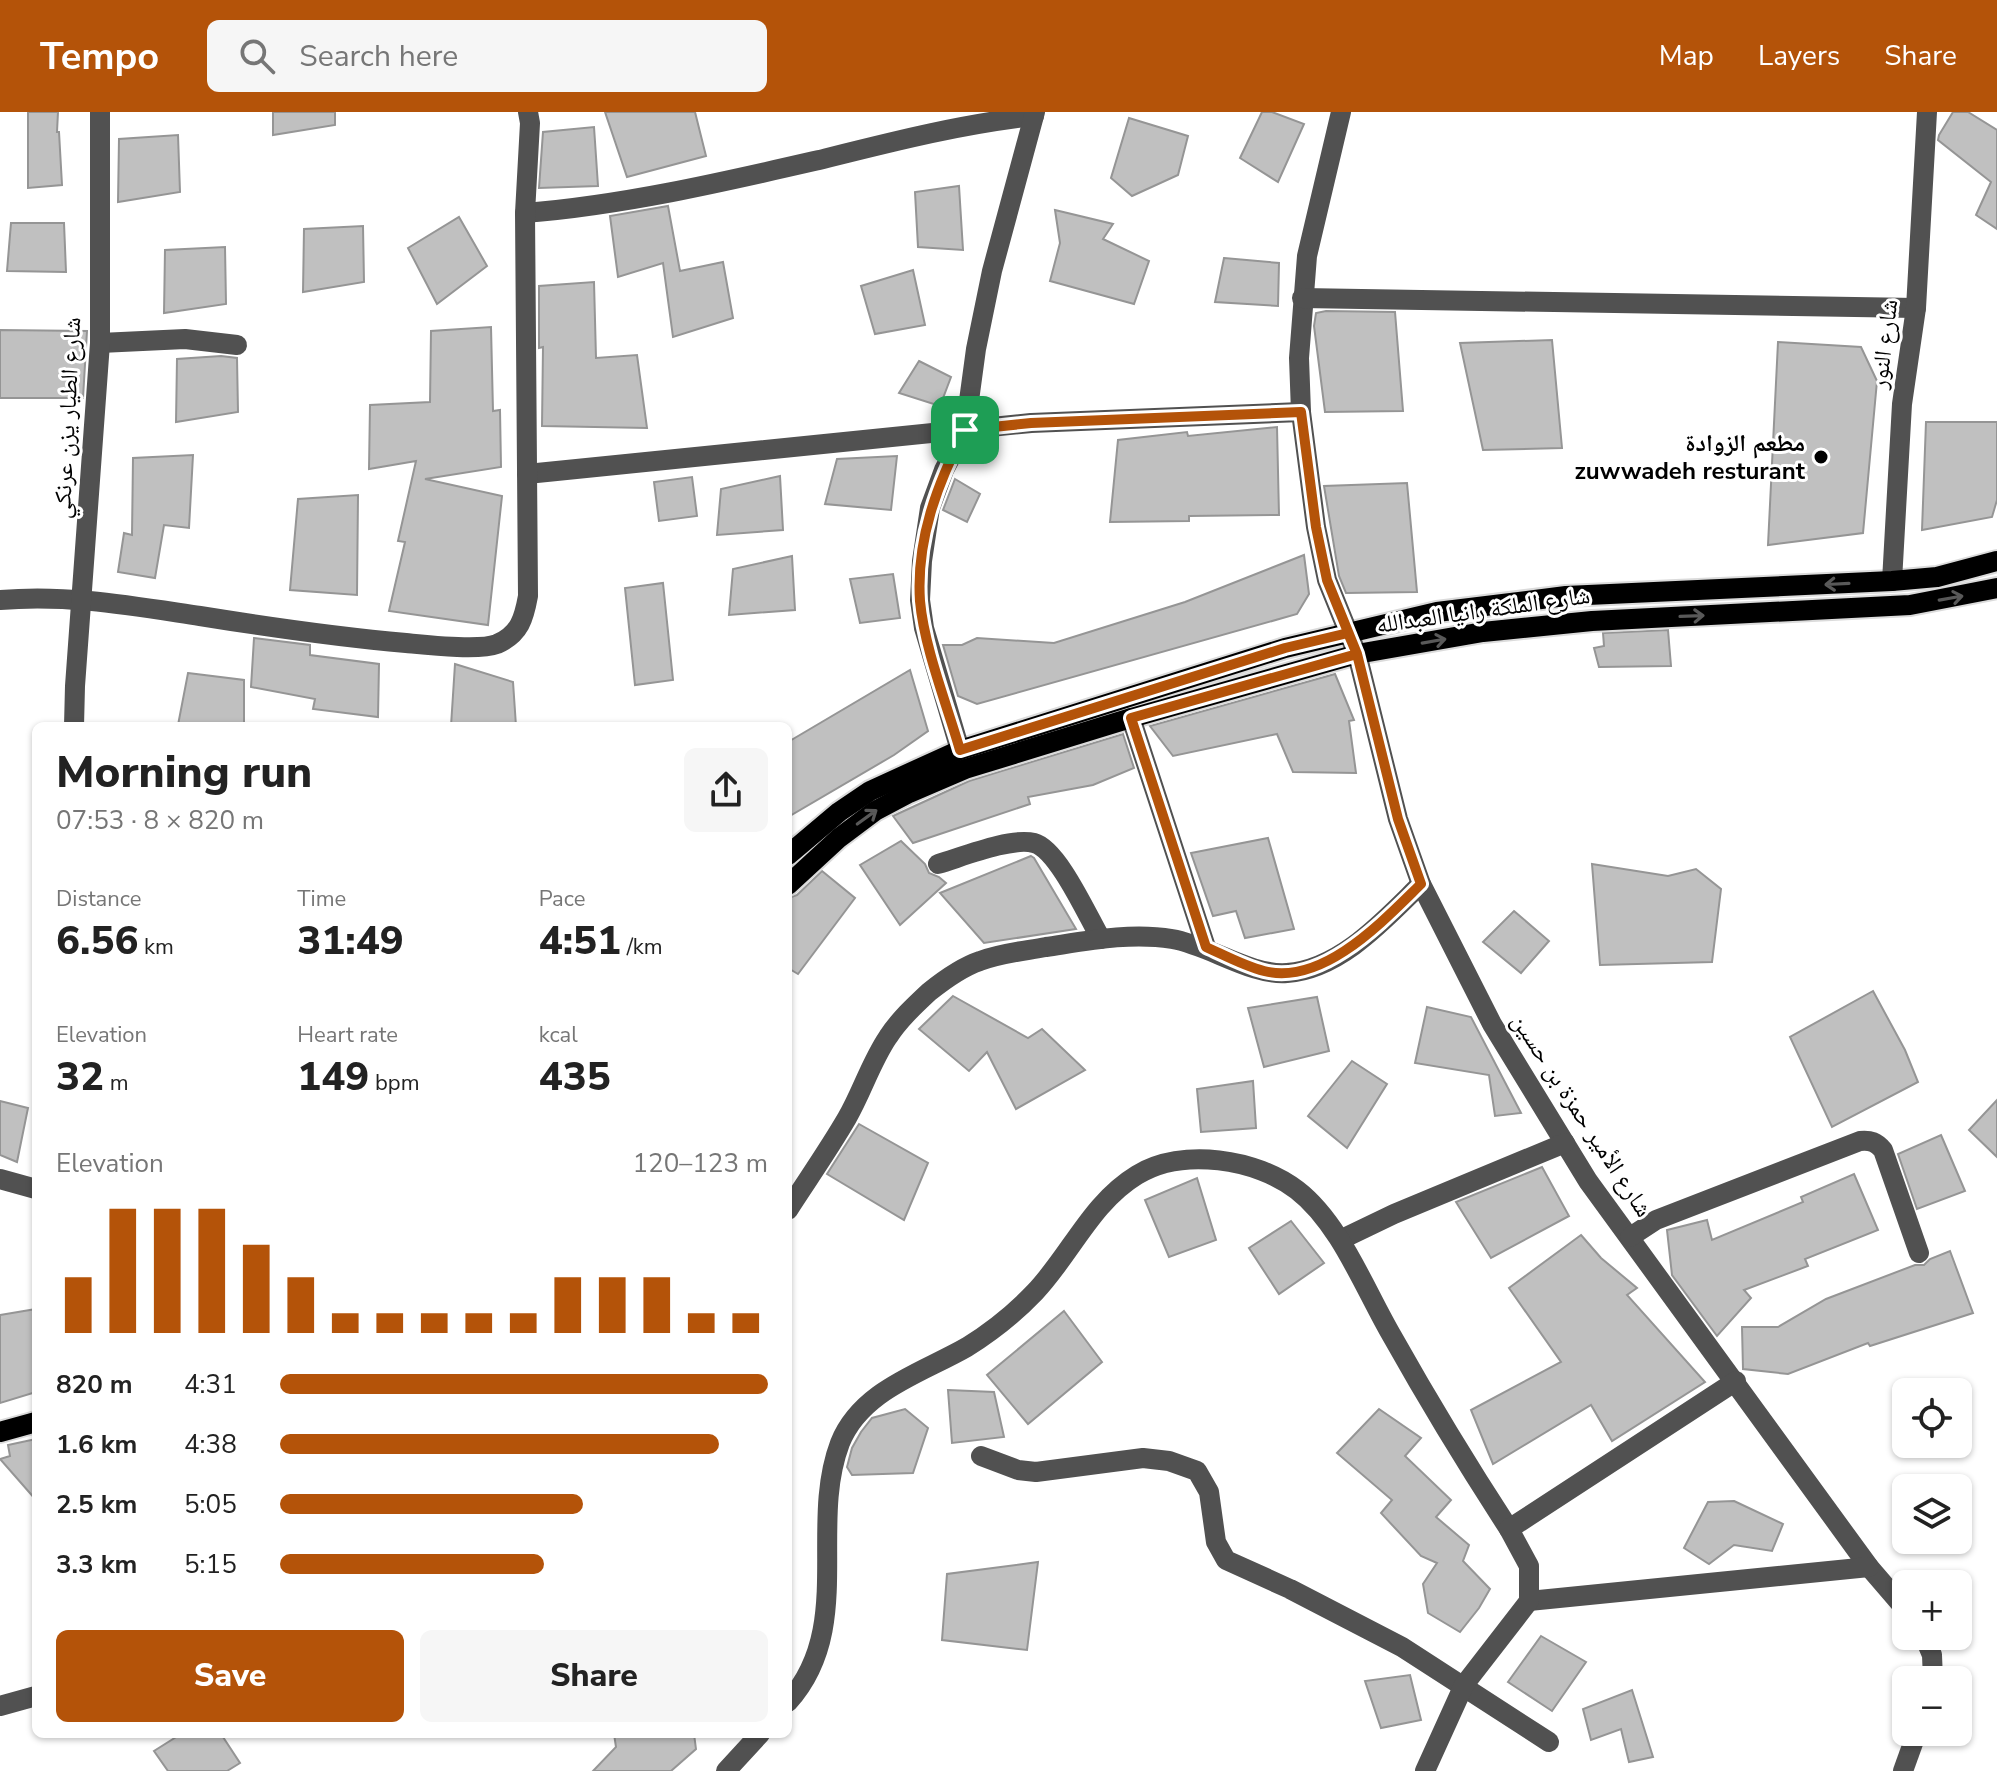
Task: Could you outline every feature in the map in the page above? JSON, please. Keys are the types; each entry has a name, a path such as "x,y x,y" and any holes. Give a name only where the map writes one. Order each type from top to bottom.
{"main road":[{"name":"شارع الملكة رانيا العبدالله","path":"792,852 839,812 870,791 960,750 1285,648 1437,612 1566,596 1937,577 1995,558"},
{"name":"شارع الملكة رانيا العبدالله","path":"792,881 875,811 965,769 1357,654 1483,632 1592,621 1910,605 1997,588"},
{"path":"0,1432 32,1423"}],"street":[{"name":"شارع الطيار يزن عرنكي","path":"74,722 100,343 100,112"},
{"path":"0,600 82,598 378,641 443,647 495,645 516,632 525,618 528,596 525,213 528,112"},
{"name":"شارع الأمير حمزة بن حسين","path":"1341,112 1314,219 1302,298 1299,358 1301,412 1316,527 1327,580 1357,654 1398,819 1421,884 1492,1024 1588,1181 1869,1567 1892,1594"},
{"name":"شارع النور","path":"1892,581 1902,404 1916,308 1927,112"},
{"path":"525,213 588,208 817,160 977,122 1035,114 992,271 976,349 965,430 944,470 930,508 922,561 920,600 924,628 960,750"},
{"path":"1302,298 1916,308"},
{"path":"100,343 185,339 237,345"},
{"path":"527,474 1031,423 1301,412"},
{"path":"1131,718 1206,947"},
{"path":"938,864 1019,842 1038,844 1055,859 1101,939"},
{"path":"792,1204 848,1117 887,1039 904,1016 930,991 957,972 1008,953 1101,939 1172,939 1206,947 1264,971 1287,973 1310,968 1358,942 1421,884"},
{"path":"1630,1237 1656,1220 1689,1206 1869,1140 1883,1150 1919,1253"},
{"path":"1342,1239 1394,1214 1565,1143"},
{"path":"792,1697 808,1676 821,1636 827,1601 831,1487 840,1443 855,1417 901,1380 966,1347 997,1326 1036,1291 1095,1211 1118,1187 1141,1172 1163,1164 1189,1160 1223,1161 1276,1178 1299,1191 1342,1239 1352,1264 1429,1400 1529,1566 1529,1601 1464,1685 1425,1771"},
{"path":"0,1179 32,1188"},
{"path":"1509,1529 1736,1381"},
{"path":"981,1456 1018,1470 1036,1472 1143,1458 1169,1461 1197,1471 1209,1492 1216,1542 1226,1560 1402,1647 1549,1742"},
{"path":"1529,1601 1869,1567"},
{"path":"0,1706 32,1697"},
{"path":"726,1771 756,1738"},
{"path":"1903,1771 1912,1746"}],"building":[{"path":"28,112 58,112 62,185 28,188"},
{"path":"273,112 335,112 335,125 273,135"},
{"path":"605,112 695,112 706,156 627,177"},
{"path":"1262,112 1272,112 1304,124 1278,182 1240,158"},
{"path":"1953,112 1968,112 1997,130 1997,229 1976,215 1991,182 1938,140"},
{"path":"1129,118 1188,136 1178,175 1132,196 1111,178"},
{"path":"594,127 598,186 539,188 543,132"},
{"path":"178,135 180,192 118,202 119,139"},
{"path":"959,186 963,250 918,247 915,192"},
{"path":"668,206 680,271 723,262 733,318 673,337 663,263 618,277 610,216"},
{"path":"1055,210 1113,224 1103,239 1149,261 1134,304 1050,281 1060,243"},
{"path":"459,217 487,266 437,304 408,248"},
{"path":"11,223 64,223 66,272 7,271"},
{"path":"363,226 364,282 303,292 304,229"},
{"path":"225,247 226,304 164,313 165,250"},
{"path":"1224,258 1279,263 1278,306 1215,302"},
{"path":"913,270 925,325 875,334 861,286"},
{"path":"594,282 596,358 637,355 647,428 542,426 543,347 539,348 539,286"},
{"path":"1395,312 1403,411 1325,412 1314,326 1316,313"},
{"path":"491,327 493,411 500,410 501,467 425,479 502,496 488,625 389,611 405,542 398,541 416,461 369,469 370,405 430,402 431,331"},
{"path":"0,330 87,331 83,398 0,398"},
{"path":"1552,340 1562,448 1483,450 1460,343"},
{"name":"مطعم الزوادة zuwwadeh resturant","path":"1778,342 1861,347 1877,381 1863,533 1768,545"},
{"path":"237,358 238,412 176,422 177,359"},
{"path":"919,361 951,377 940,406 899,393"},
{"path":"1926,422 1997,422 1997,500 1992,517 1922,530"},
{"path":"1277,427 1279,515 1189,516 1189,521 1110,522 1118,440"},
{"path":"193,455 189,528 164,525 155,578 118,572 124,533 132,535 133,458"},
{"path":"897,456 891,510 825,504 837,459"},
{"path":"780,476 783,530 717,535 721,489"},
{"path":"692,477 697,516 659,521 654,482"},
{"path":"955,479 980,494 967,522 943,510"},
{"path":"1407,483 1417,592 1346,593 1339,576 1324,486"},
{"path":"358,495 357,595 290,590 298,499"},
{"path":"1304,555 1309,594 1297,614 977,704 958,696 943,645 962,645 977,638 1054,643 1185,602"},
{"path":"792,556 795,610 729,615 733,569"},
{"path":"893,574 900,618 860,623 850,579"},
{"path":"663,583 673,680 635,685 625,588"},
{"path":"1668,630 1671,666 1599,667 1594,648 1604,646 1603,633"},
{"path":"254,638 310,645 310,655 379,664 378,717 313,709 315,699 251,687"},
{"path":"455,664 513,682 516,722 451,722"},
{"path":"910,670 928,731 894,755 792,815 792,740"},
{"path":"188,673 244,680 244,722 179,722"},
{"path":"1335,674 1354,720 1349,721 1356,773 1293,772 1277,734 1173,756 1150,726"},
{"path":"1123,734 1134,768 1093,785 1028,797 1030,804 913,843 893,816 969,781"},
{"path":"1268,838 1294,929 1245,938 1236,911 1213,916 1191,853"},
{"path":"901,841 925,864 929,873 946,883 900,925 860,865"},
{"path":"1031,856 1076,929 984,943 940,893"},
{"path":"1592,864 1668,876 1696,869 1721,889 1712,962 1600,965"},
{"path":"822,871 855,898 798,974 792,970 792,897"},
{"path":"1514,911 1549,941 1521,973 1483,942"},
{"path":"1873,991 1905,1050 1918,1082 1832,1127 1790,1037"},
{"path":"953,996 1028,1038 1042,1029 1085,1070 1016,1109 987,1052 969,1071 919,1029"},
{"path":"1317,997 1329,1051 1264,1067 1248,1008"},
{"path":"1427,1007 1471,1017 1521,1113 1495,1116 1489,1075 1415,1063"},
{"path":"1352,1061 1387,1084 1347,1148 1308,1116"},
{"path":"1253,1081 1256,1128 1201,1132 1197,1089"},
{"path":"1997,1100 1997,1157 1969,1130"},
{"path":"0,1101 28,1108 17,1162 0,1155"},
{"path":"859,1124 928,1163 904,1220 827,1174"},
{"path":"1941,1135 1965,1191 1917,1209 1898,1154"},
{"path":"1542,1167 1569,1216 1491,1258 1456,1202"},
{"path":"1854,1174 1878,1230 1805,1259 1808,1266 1744,1290 1751,1298 1717,1336 1672,1275 1667,1230 1707,1220 1712,1240 1803,1202 1801,1197"},
{"path":"1197,1178 1216,1240 1169,1257 1145,1200"},
{"path":"1291,1221 1324,1263 1279,1294 1249,1248"},
{"path":"1581,1235 1601,1258 1637,1288 1627,1295 1705,1382 1612,1441 1591,1405 1493,1464 1471,1410 1561,1362 1509,1288"},
{"path":"1950,1251 1973,1313 1870,1346 1868,1343 1788,1374 1743,1369 1742,1327 1778,1327 1826,1299 1915,1265 1924,1265 1930,1259"},
{"path":"32,1310 32,1393 0,1403 0,1315"},
{"path":"1064,1311 1102,1362 1028,1424 987,1375"},
{"path":"948,1390 994,1392 1004,1437 952,1443"},
{"path":"905,1409 928,1428 913,1473 852,1475 847,1467 852,1448 872,1418"},
{"path":"1379,1409 1421,1438 1405,1456 1451,1500 1436,1517 1469,1545 1463,1561 1490,1589 1460,1632 1428,1613 1423,1584 1437,1563 1421,1556 1381,1513 1392,1500 1337,1453"},
{"path":"32,1440 32,1495 0,1459 10,1456 8,1445"},
{"path":"1734,1501 1783,1524 1772,1551 1734,1545 1709,1564 1684,1548 1708,1502"},
{"path":"1038,1562 1027,1650 942,1640 947,1574"},
{"path":"1541,1636 1586,1662 1552,1711 1508,1682"},
{"path":"1410,1675 1421,1720 1381,1728 1365,1681"},
{"path":"1632,1690 1653,1757 1629,1762 1621,1729 1591,1740 1583,1709"},
{"path":"175,1738 224,1738 240,1763 227,1771 168,1771 154,1751"},
{"path":"615,1738 695,1738 696,1749 671,1771 593,1771 616,1747"}],"place":[{"name":"مطعم الزوادة zuwwadeh resturant","path":"1821,457"}],"route":[{"path":"965,430 944,470 930,508 920,600 924,628 960,750 1285,648 1348,633 1357,654 1398,819 1421,884 1358,942 1310,968 1287,973 1264,971 1206,947 1131,718 1357,654 1327,580 1316,527 1301,412 1031,423 965,430"}]}
